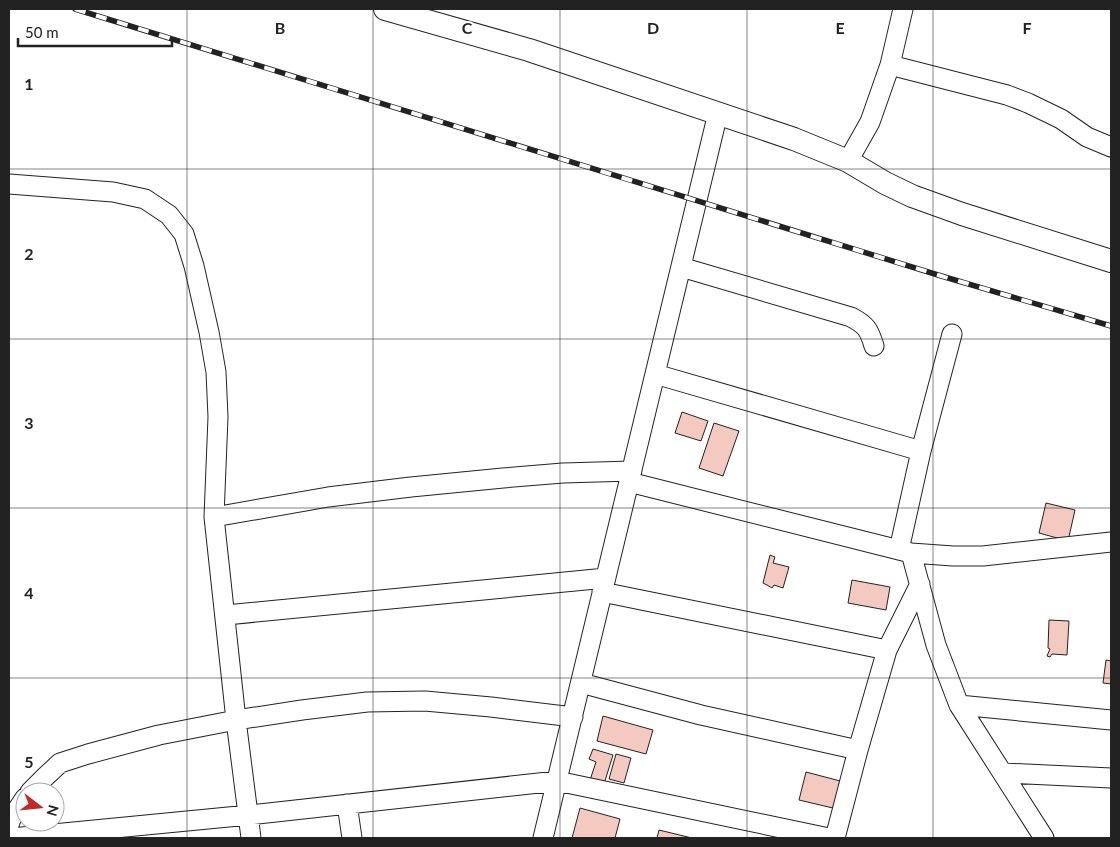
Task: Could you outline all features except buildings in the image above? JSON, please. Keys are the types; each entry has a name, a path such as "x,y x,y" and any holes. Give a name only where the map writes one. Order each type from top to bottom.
{"street":[{"path":"385,9 529,50 794,139 848,161 885,183 920,199 1111,261"},
{"path":"848,161 870,122 890,65 903,9"},
{"path":"890,65 1028,103 1061,119 1087,137 1111,147"},
{"path":"544,838 718,113"},
{"path":"9,184 113,192 145,199 169,214 184,234 210,332 216,372 218,417 214,517 251,838"},
{"path":"680,267 851,317 862,323 870,332 874,346"},
{"path":"952,334 921,451 905,552 920,584 936,645 959,705 1044,838"},
{"path":"655,374 921,451"},
{"path":"214,517 328,497 411,487 563,473 630,477 905,552 953,556 983,556 1111,542"},
{"path":"836,838 858,750 887,650 920,584"},
{"path":"226,615 604,585 887,650"},
{"path":"581,682 701,715 858,750"},
{"path":"40,782 60,763 88,754 159,735 236,720 302,710 368,702 425,701 573,717"},
{"path":"959,705 1111,720"},
{"path":"1003,773 1111,778"},
{"path":"12,838 249,815 557,781 829,838"},
{"path":"347,804 352,838"},
{"path":"9,825 15,814"}],"railway":[{"path":"75,9 938,275 1111,326"}]}
